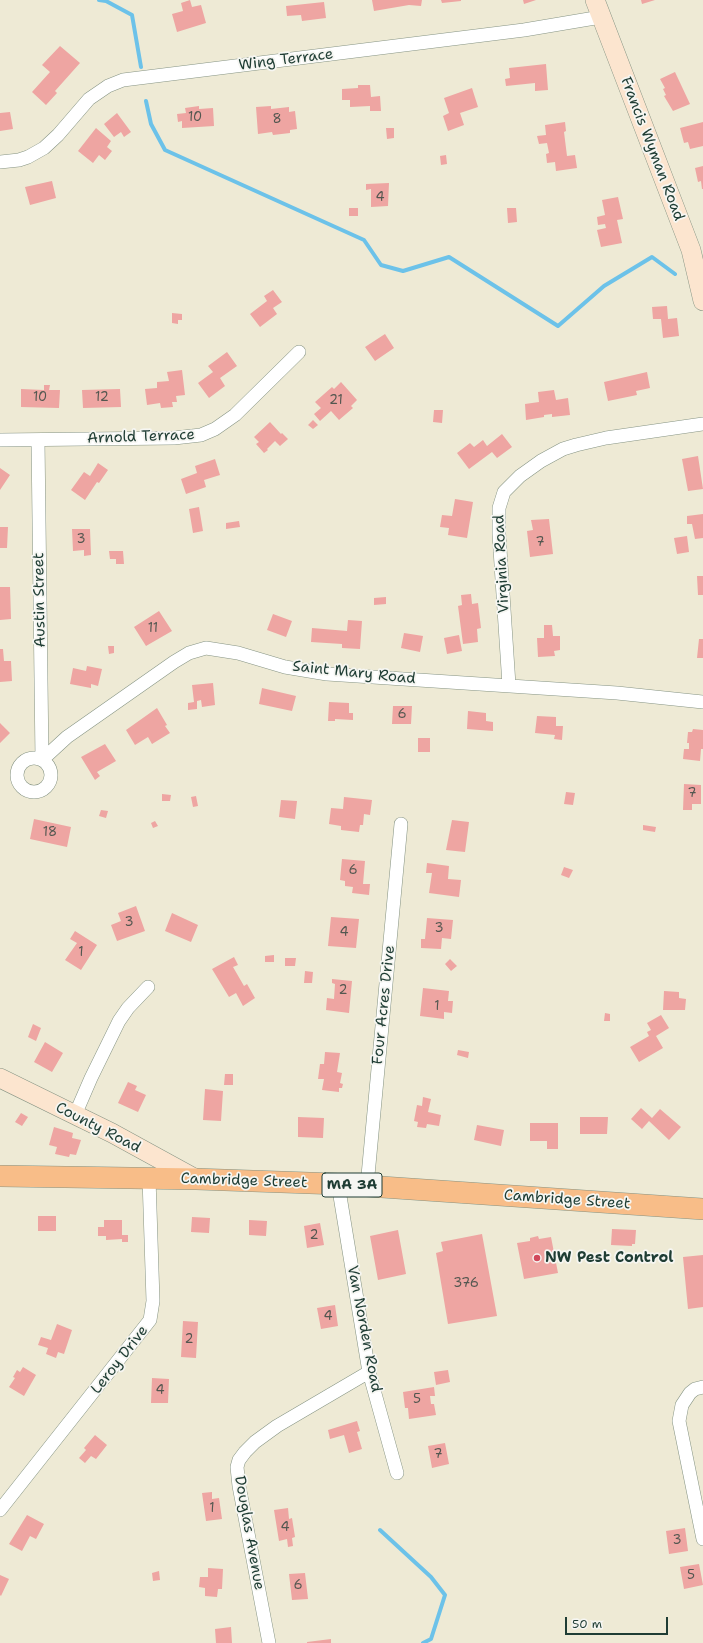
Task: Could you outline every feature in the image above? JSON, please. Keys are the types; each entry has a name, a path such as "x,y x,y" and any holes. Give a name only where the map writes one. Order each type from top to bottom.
{"main road":[{"name":"Francis Wyman Road","path":"598,8 680,221 694,263 703,301"},
{"name":"County Road","path":"0,1078 112,1133 196,1179"},
{"name":"Cambridge Street","path":"0,1176 196,1179 338,1184 703,1209"}],"street":[{"name":"Wing Terrace","path":"0,162 19,160 44,148 58,135 89,99 108,86 124,80 524,30 598,8"},
{"name":"Arnold Terrace","path":"0,440 174,438 195,436 223,425 299,352"},
{"name":"Virginia Road","path":"508,686 498,527 499,508 504,492 520,476 541,461 563,449 606,438 703,424"},
{"name":"Austin Street","path":"38,440 42,760"},
{"name":"Saint Mary Road","path":"42,760 67,737 174,662 189,653 206,648 238,653 310,672 617,693 703,702"},
{"name":"Four Acres Drive","path":"367,1186 401,824"},
{"path":"75,1115 119,1021 128,1008 148,987"},
{"name":"Leroy Drive","path":"0,1510 150,1320 153,1301 149,1178"},
{"name":"Van Norden Road","path":"338,1184 369,1372 397,1473"},
{"name":"Douglas Avenue","path":"269,1643 238,1486 237,1467 239,1460 255,1442 278,1426 369,1372"},
{"path":"703,1387 690,1394 682,1405 679,1421 703,1539"}],"building":[{"path":"190,0 192,7 201,5 206,23 177,32 172,14 183,11 181,3"},
{"path":"372,0 422,0 421,6 409,5 374,11"},
{"path":"441,0 461,0 461,1 442,3"},
{"path":"523,0 536,0 524,4"},
{"path":"641,0 655,0 642,4"},
{"path":"324,2 326,18 302,21 301,15 287,16 286,6"},
{"path":"60,46 80,63 55,91 57,93 46,105 32,92 50,72 42,65"},
{"path":"546,64 548,90 535,91 535,83 506,86 505,79 510,78 509,68"},
{"path":"675,72 690,104 673,111 664,96 666,95 663,89 665,88 660,79"},
{"path":"358,85 370,85 371,97 380,96 381,111 370,111 370,106 350,107 350,100 342,100 342,89 358,88"},
{"path":"472,88 478,107 460,113 464,125 448,131 443,116 449,113 444,98"},
{"path":"199,106 199,109 213,108 214,126 182,128 182,121 178,122 177,114 186,113 185,108"},
{"path":"271,106 271,109 289,107 289,112 295,111 297,129 290,130 290,133 273,135 272,132 258,134 256,107"},
{"path":"10,112 13,129 0,131 0,113"},
{"path":"117,113 131,132 124,137 121,132 114,137 104,124"},
{"path":"565,122 566,131 564,132 567,156 575,155 577,168 556,171 555,162 547,163 546,154 549,153 547,143 539,144 537,136 546,135 545,125"},
{"path":"703,122 703,146 690,149 688,142 684,143 680,128"},
{"path":"96,128 111,141 107,147 112,151 105,160 99,155 93,163 78,151"},
{"path":"386,128 394,128 394,138 387,139"},
{"path":"446,155 447,164 441,165 440,156"},
{"path":"703,166 702,189 701,181 698,182 695,168"},
{"path":"52,181 56,198 30,205 25,187"},
{"path":"389,183 388,206 371,207 371,189 366,190 366,184"},
{"path":"618,197 623,219 617,220 622,243 601,247 597,230 606,228 605,224 598,225 597,217 605,215 602,200"},
{"path":"349,208 358,208 358,216 349,216"},
{"path":"507,208 516,208 517,222 508,223"},
{"path":"273,290 282,302 273,308 277,314 260,327 250,314 267,301 264,296"},
{"path":"667,306 668,319 677,318 679,336 663,338 661,319 653,319 652,307"},
{"path":"172,313 182,314 182,320 178,320 178,324 172,323"},
{"path":"385,334 394,348 375,361 365,347"},
{"path":"227,352 237,366 220,378 225,386 209,398 198,383 213,372 208,366"},
{"path":"182,370 185,395 176,396 177,402 172,402 173,407 161,408 160,403 147,405 145,389 157,388 157,382 169,381 167,372"},
{"path":"647,372 650,388 636,391 637,395 608,401 604,382"},
{"path":"341,382 357,400 351,406 353,408 339,420 331,411 320,421 314,414 321,408 315,402 332,387 334,389"},
{"path":"44,385 50,385 49,390 60,390 59,408 21,407 21,389 44,390"},
{"path":"120,389 121,407 83,408 82,390"},
{"path":"554,390 556,400 568,398 570,415 552,417 552,414 526,420 525,404 539,402 538,392"},
{"path":"434,410 443,410 442,423 433,422"},
{"path":"313,420 318,425 313,429 308,425"},
{"path":"270,422 288,439 280,446 275,441 264,453 256,444 259,442 254,437"},
{"path":"502,434 512,447 497,458 492,452 469,469 457,453 470,443 474,447 483,440 487,446"},
{"path":"698,456 703,489 688,491 682,459"},
{"path":"215,459 220,475 204,480 206,487 186,494 181,479 197,473 195,466"},
{"path":"98,463 108,470 99,483 97,482 85,500 71,490 84,472 90,476"},
{"path":"0,468 10,475 0,490"},
{"path":"455,499 473,502 467,538 448,535 449,528 440,527 442,515 452,516"},
{"path":"199,507 203,531 193,533 189,509"},
{"path":"703,514 703,538 695,539 692,524 687,524 687,516"},
{"path":"549,519 553,554 530,557 527,531 533,530 531,520"},
{"path":"239,521 240,527 226,529 226,523"},
{"path":"0,527 8,527 7,548 0,548"},
{"path":"72,529 90,529 91,555 84,556 84,550 73,551"},
{"path":"687,536 689,552 677,554 674,538"},
{"path":"109,551 123,551 124,564 116,564 116,559 110,559"},
{"path":"697,576 703,576 703,595 698,595"},
{"path":"0,587 10,587 11,619 0,620"},
{"path":"471,594 472,604 478,603 481,628 477,629 478,642 463,644 458,606 462,605 461,595"},
{"path":"386,597 386,604 374,605 374,598"},
{"path":"159,611 172,631 146,646 134,627"},
{"path":"273,614 292,621 286,637 267,630"},
{"path":"348,620 362,621 360,649 342,648 342,644 311,642 312,628 347,631"},
{"path":"544,625 552,625 553,636 560,636 560,650 554,651 555,656 538,657 537,638 544,638"},
{"path":"404,633 423,636 420,652 401,648"},
{"path":"459,635 462,651 447,654 444,638"},
{"path":"699,639 703,639 703,658 697,658"},
{"path":"108,646 114,646 114,653 109,654"},
{"path":"0,649 3,649 4,661 11,661 12,681 0,682"},
{"path":"87,666 102,669 98,686 91,684 91,688 70,684 73,668 86,671"},
{"path":"213,683 215,705 202,707 201,700 197,701 197,709 188,710 188,703 194,702 192,685"},
{"path":"262,688 296,696 292,711 259,704"},
{"path":"329,702 349,703 349,713 353,713 353,720 335,719 335,721 328,721"},
{"path":"393,706 412,706 411,724 392,724"},
{"path":"157,708 167,725 165,726 170,733 152,744 148,737 135,745 126,730"},
{"path":"468,711 486,713 486,721 493,722 493,731 467,729"},
{"path":"537,716 556,717 556,726 563,726 562,740 554,739 555,735 535,733"},
{"path":"0,723 10,733 0,743"},
{"path":"693,729 703,730 703,749 701,749 700,761 683,759 684,749 689,749 689,743 687,743 688,732 692,732"},
{"path":"418,738 430,738 430,752 418,752"},
{"path":"105,744 116,761 97,772 100,776 95,780 81,757"},
{"path":"684,784 701,785 701,804 692,804 692,810 683,810"},
{"path":"566,792 575,793 573,805 564,804"},
{"path":"162,794 171,795 170,801 162,801"},
{"path":"196,796 198,806 193,807 191,797"},
{"path":"344,797 372,800 370,815 364,814 363,825 360,825 359,832 341,830 341,826 329,824 331,808 343,809"},
{"path":"281,800 297,801 295,819 279,817"},
{"path":"101,810 108,811 106,818 99,816"},
{"path":"34,819 71,827 67,847 30,839"},
{"path":"452,820 469,822 465,852 446,850"},
{"path":"155,821 158,826 153,828 151,823"},
{"path":"643,825 656,827 655,832 643,830"},
{"path":"342,859 365,861 363,884 370,884 369,895 352,893 353,887 345,886 345,881 340,880"},
{"path":"427,863 449,866 448,879 461,880 459,897 429,893 432,873 426,873"},
{"path":"564,867 573,870 569,878 561,875"},
{"path":"136,906 145,931 117,941 111,925 121,921 118,913"},
{"path":"172,913 198,925 191,942 165,931"},
{"path":"331,917 359,919 356,948 328,946"},
{"path":"427,918 453,920 451,939 442,938 441,949 421,948 421,939 425,939"},
{"path":"75,931 97,945 81,970 65,960 77,943 70,939"},
{"path":"274,955 274,962 265,962 265,956"},
{"path":"234,957 238,965 233,967 244,986 247,984 255,998 243,1006 236,993 229,997 212,969"},
{"path":"285,958 296,958 295,966 285,966"},
{"path":"450,959 457,966 451,971 445,964"},
{"path":"305,971 313,972 312,983 304,983"},
{"path":"332,979 352,981 349,1013 326,1010 327,998 334,999 335,984 332,983"},
{"path":"423,988 449,991 448,1001 453,1001 452,1013 444,1012 444,1019 420,1016"},
{"path":"664,991 679,992 679,998 686,999 685,1010 663,1010"},
{"path":"605,1013 610,1014 610,1021 604,1021"},
{"path":"661,1015 669,1028 656,1036 663,1048 639,1062 630,1047 649,1036 647,1032 651,1030 647,1023"},
{"path":"33,1024 41,1028 36,1041 28,1037"},
{"path":"45,1042 63,1053 52,1072 34,1062"},
{"path":"458,1050 469,1052 468,1058 457,1055"},
{"path":"325,1052 340,1053 337,1072 342,1073 340,1083 343,1084 342,1088 339,1088 339,1092 322,1090 324,1079 318,1079 320,1064 324,1064"},
{"path":"225,1074 233,1074 233,1085 224,1085"},
{"path":"128,1082 137,1086 135,1090 146,1095 138,1112 118,1103"},
{"path":"205,1089 223,1091 221,1121 203,1120"},
{"path":"423,1097 431,1099 428,1112 441,1115 439,1126 427,1124 426,1128 417,1127 418,1122 414,1121 417,1105 422,1106"},
{"path":"641,1108 652,1118 660,1109 681,1127 669,1140 649,1121 642,1129 631,1119"},
{"path":"21,1113 28,1117 22,1126 15,1122"},
{"path":"298,1117 324,1118 323,1138 298,1137"},
{"path":"580,1117 608,1117 607,1134 580,1134"},
{"path":"530,1123 558,1123 558,1149 547,1149 547,1141 530,1141"},
{"path":"477,1125 504,1130 501,1146 474,1140"},
{"path":"54,1127 73,1133 72,1138 81,1140 76,1155 70,1154 69,1157 55,1154 57,1147 49,1145"},
{"path":"38,1216 56,1216 56,1231 38,1231"},
{"path":"192,1217 210,1218 209,1233 191,1232"},
{"path":"104,1220 122,1220 122,1235 128,1235 128,1242 122,1242 122,1239 106,1240 106,1236 98,1236 98,1227 104,1227"},
{"path":"249,1220 267,1221 266,1236 249,1235"},
{"path":"320,1223 324,1245 307,1248 304,1226"},
{"path":"612,1229 636,1230 635,1244 632,1244 632,1246 611,1245"},
{"path":"398,1230 406,1274 378,1280 370,1236"},
{"path":"482,1234 497,1316 448,1324 436,1253 443,1251 441,1242"},
{"name":"NW Pest Control","path":"538,1236 539,1239 551,1237 558,1273 524,1279 517,1243 530,1241 530,1238"},
{"path":"703,1255 703,1307 688,1309 683,1257"},
{"path":"335,1305 338,1326 321,1329 317,1308"},
{"path":"183,1321 198,1322 196,1358 181,1357"},
{"path":"57,1324 72,1330 64,1354 58,1352 56,1358 46,1354 48,1348 38,1345 41,1337 51,1340"},
{"path":"23,1367 36,1375 24,1396 9,1387 15,1378 13,1377 17,1370 20,1372"},
{"path":"448,1370 450,1382 436,1385 434,1372"},
{"path":"152,1378 169,1379 168,1403 151,1403"},
{"path":"434,1387 435,1396 430,1396 431,1404 434,1404 436,1415 409,1419 408,1408 405,1408 403,1392"},
{"path":"357,1421 360,1431 357,1432 362,1449 349,1453 344,1435 330,1439 328,1430"},
{"path":"95,1435 107,1445 96,1459 91,1456 85,1463 79,1458 86,1450 84,1448"},
{"path":"445,1443 449,1464 432,1468 428,1446"},
{"path":"212,1492 212,1499 219,1498 222,1519 206,1521 202,1493"},
{"path":"288,1508 289,1519 292,1518 295,1537 292,1538 293,1546 288,1547 287,1539 279,1541 274,1510"},
{"path":"27,1515 44,1524 36,1539 30,1536 22,1551 9,1544"},
{"path":"685,1528 688,1551 669,1554 666,1531"},
{"path":"699,1564 703,1585 684,1589 680,1567"},
{"path":"208,1568 223,1569 222,1589 218,1589 217,1597 205,1596 205,1588 199,1587 200,1577 208,1577"},
{"path":"159,1571 160,1580 153,1581 152,1573"},
{"path":"305,1573 308,1599 292,1600 289,1574"},
{"path":"0,1575 9,1579 1,1596 0,1595"},
{"path":"231,1627 232,1643 216,1643 215,1629"},
{"path":"331,1639 331,1643 307,1643 307,1642"}],"waterway":[{"path":"99,0 106,1 132,15 141,67"},
{"path":"146,101 151,124 165,150 364,240 381,265 403,271 449,257 558,326 604,286 652,257 675,274"},
{"path":"380,1530 431,1577 445,1595 431,1639 423,1643"}],"place":[{"name":"NW Pest Control","path":"537,1258"}]}
